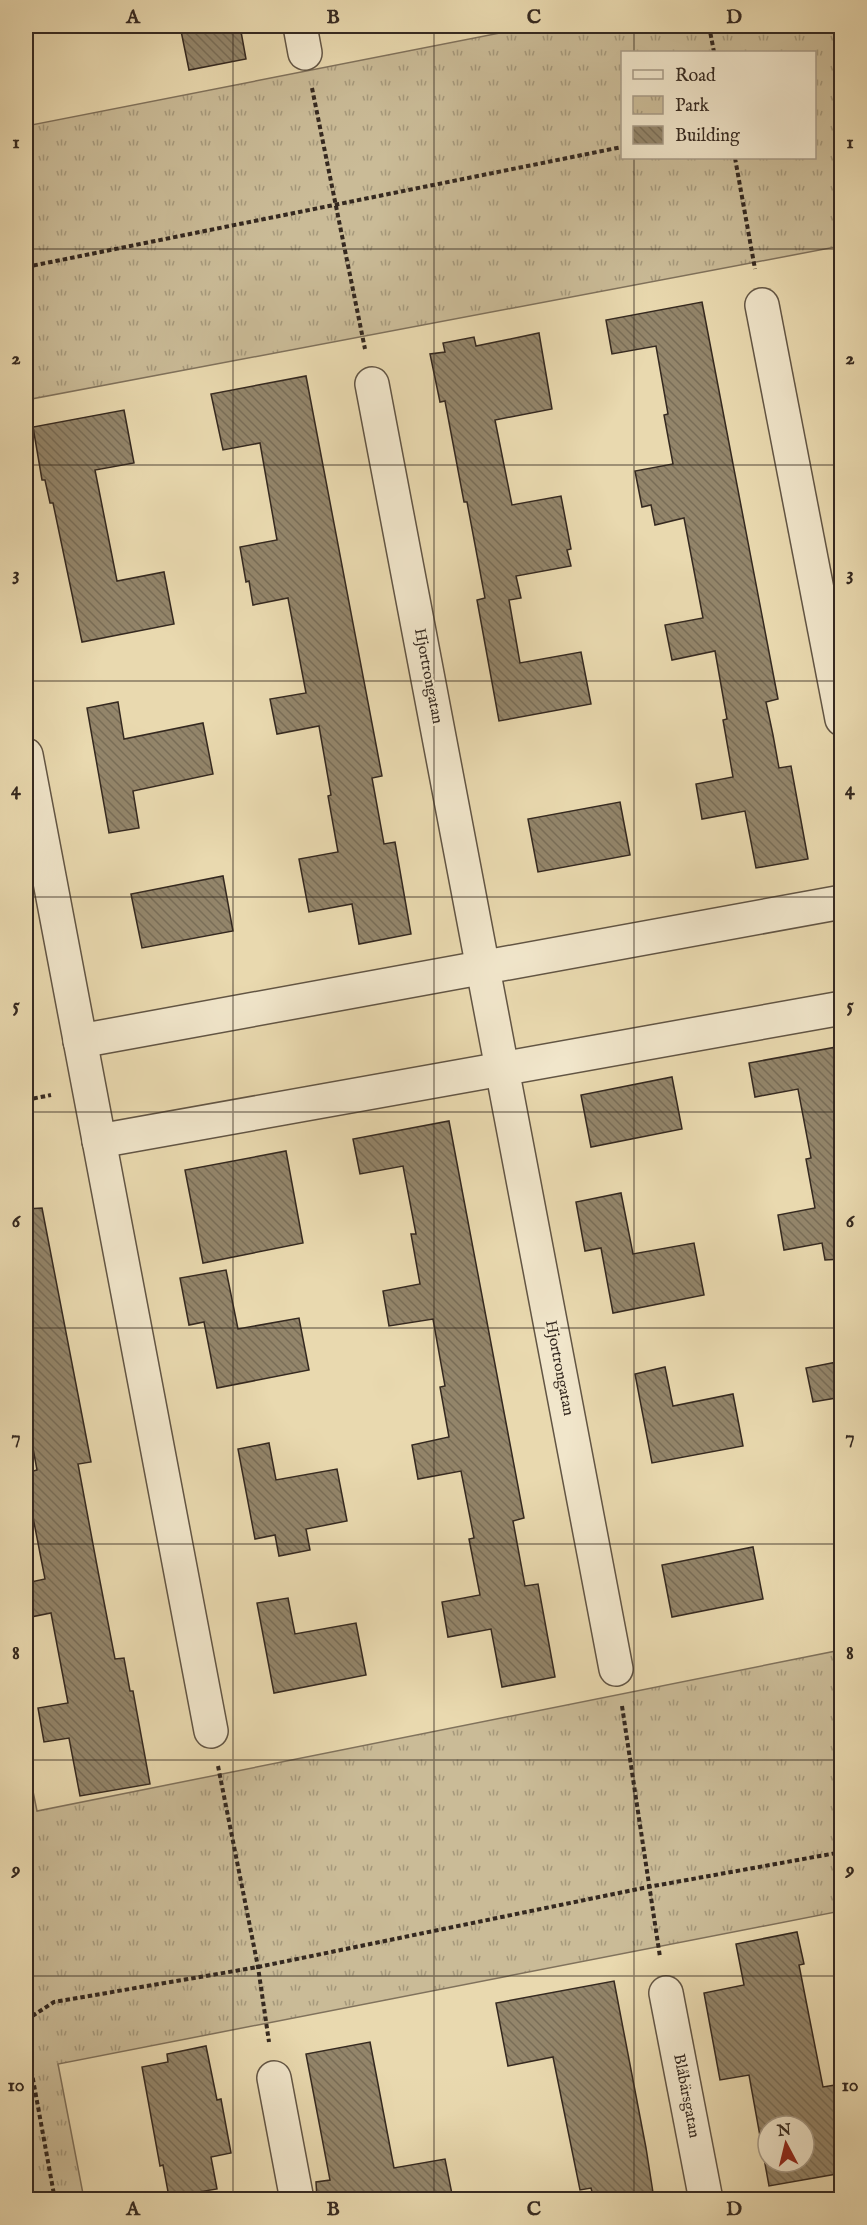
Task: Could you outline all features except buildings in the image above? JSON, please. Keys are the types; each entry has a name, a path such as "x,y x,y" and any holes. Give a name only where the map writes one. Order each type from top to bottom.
{"street":[{"path":"762,305 842,720"},
{"name":"Hjortrongatan","path":"372,384 616,1669"},
{"path":"26,755 211,1731"},
{"path":"80,1041 842,902"},
{"path":"99,1141 842,1008"},
{"name":"Blåbärsgatan","path":"666,1993 706,2199"},
{"path":"274,2078 297,2199"}],"path":[{"path":"709,26 714,51"},
{"path":"303,39 372,384"},
{"path":"26,267 621,147"},
{"path":"735,159 762,305"},
{"path":"616,1669 666,1993"},
{"path":"211,1731 258,1967 274,2078"},
{"path":"26,2020 54,2002 258,1967 648,1887 842,1852"},
{"path":"26,2041 56,2199"}],"green space":[{"path":"536,26 841,26 841,246 26,400 26,126"},
{"path":"841,1650 841,1911 58,2064 84,2199 26,2199 26,1757 37,1811"}]}
